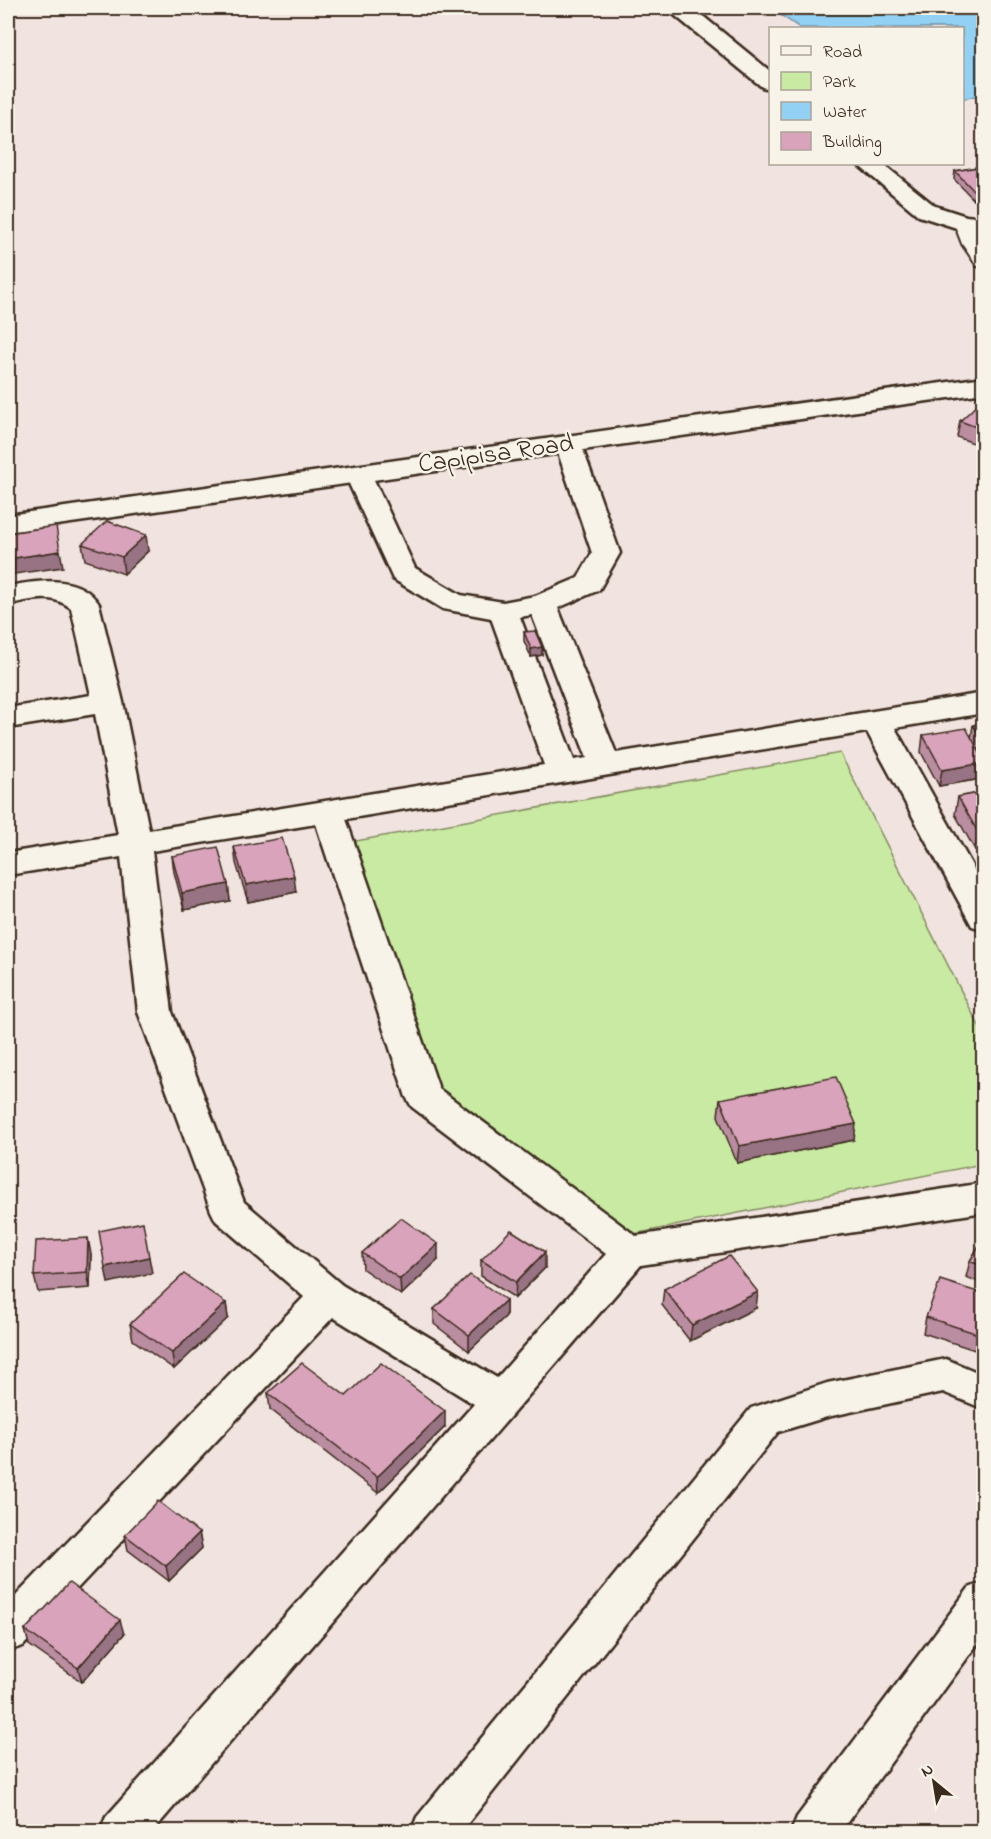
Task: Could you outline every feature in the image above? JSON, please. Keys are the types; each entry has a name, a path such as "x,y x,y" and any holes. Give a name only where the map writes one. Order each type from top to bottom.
{"street":[{"path":"680,8 769,80"},
{"path":"870,165 927,211 973,224"},
{"name":"Capipisa Road","path":"8,524 984,385"},
{"path":"359,475 403,573 453,603 503,611 542,604 589,584 606,553 568,444"},
{"path":"8,595 52,590 68,592 85,604 108,702 135,842 155,1012 229,1211 328,1296 501,1401"},
{"path":"542,604 605,765"},
{"path":"503,611 563,773"},
{"path":"8,718 108,702"},
{"path":"8,864 984,703"},
{"path":"876,721 984,918"},
{"path":"328,812 424,1097 630,1252"},
{"path":"122,1832 630,1252 984,1197"},
{"path":"8,1632 328,1296"},
{"path":"433,1832 765,1420 827,1401 946,1375 984,1393"},
{"path":"813,1832 984,1601"}],"lane":[{"path":"973,224 971,244 984,262"}],"green space":[{"path":"840,753 983,1034 982,1164 634,1234 442,1103 345,843"}],"water":[{"path":"767,8 983,8 983,94 964,99 964,27 798,27 779,14 764,11"}],"building":[{"path":"984,166 984,190 975,192 955,171"},
{"path":"981,401 984,402 984,430 960,421"},
{"path":"107,521 146,535 122,557 82,544"},
{"path":"56,526 60,551 8,559 8,533"},
{"path":"535,631 542,647 531,649 524,632"},
{"path":"984,723 984,742 973,725"},
{"path":"966,728 984,763 942,770 923,735"},
{"path":"984,792 984,833 979,834 958,797"},
{"path":"282,838 294,876 246,885 234,847"},
{"path":"218,847 228,884 182,893 172,856"},
{"path":"836,1077 856,1124 739,1146 720,1099"},
{"path":"401,1218 438,1244 400,1279 362,1253"},
{"path":"143,1222 149,1257 105,1267 99,1231"},
{"path":"511,1230 545,1252 516,1282 481,1260"},
{"path":"984,1237 984,1267 970,1261"},
{"path":"88,1238 87,1272 34,1276 36,1241"},
{"path":"729,1256 758,1292 692,1325 664,1289"},
{"path":"184,1274 226,1303 172,1353 130,1324"},
{"path":"470,1275 506,1300 469,1335 434,1309"},
{"path":"940,1280 984,1294 984,1336 926,1317"},
{"path":"302,1363 346,1396 381,1363 445,1411 377,1477 268,1393"},
{"path":"158,1501 199,1533 166,1566 125,1535"},
{"path":"69,1583 120,1620 78,1668 25,1630"}]}
